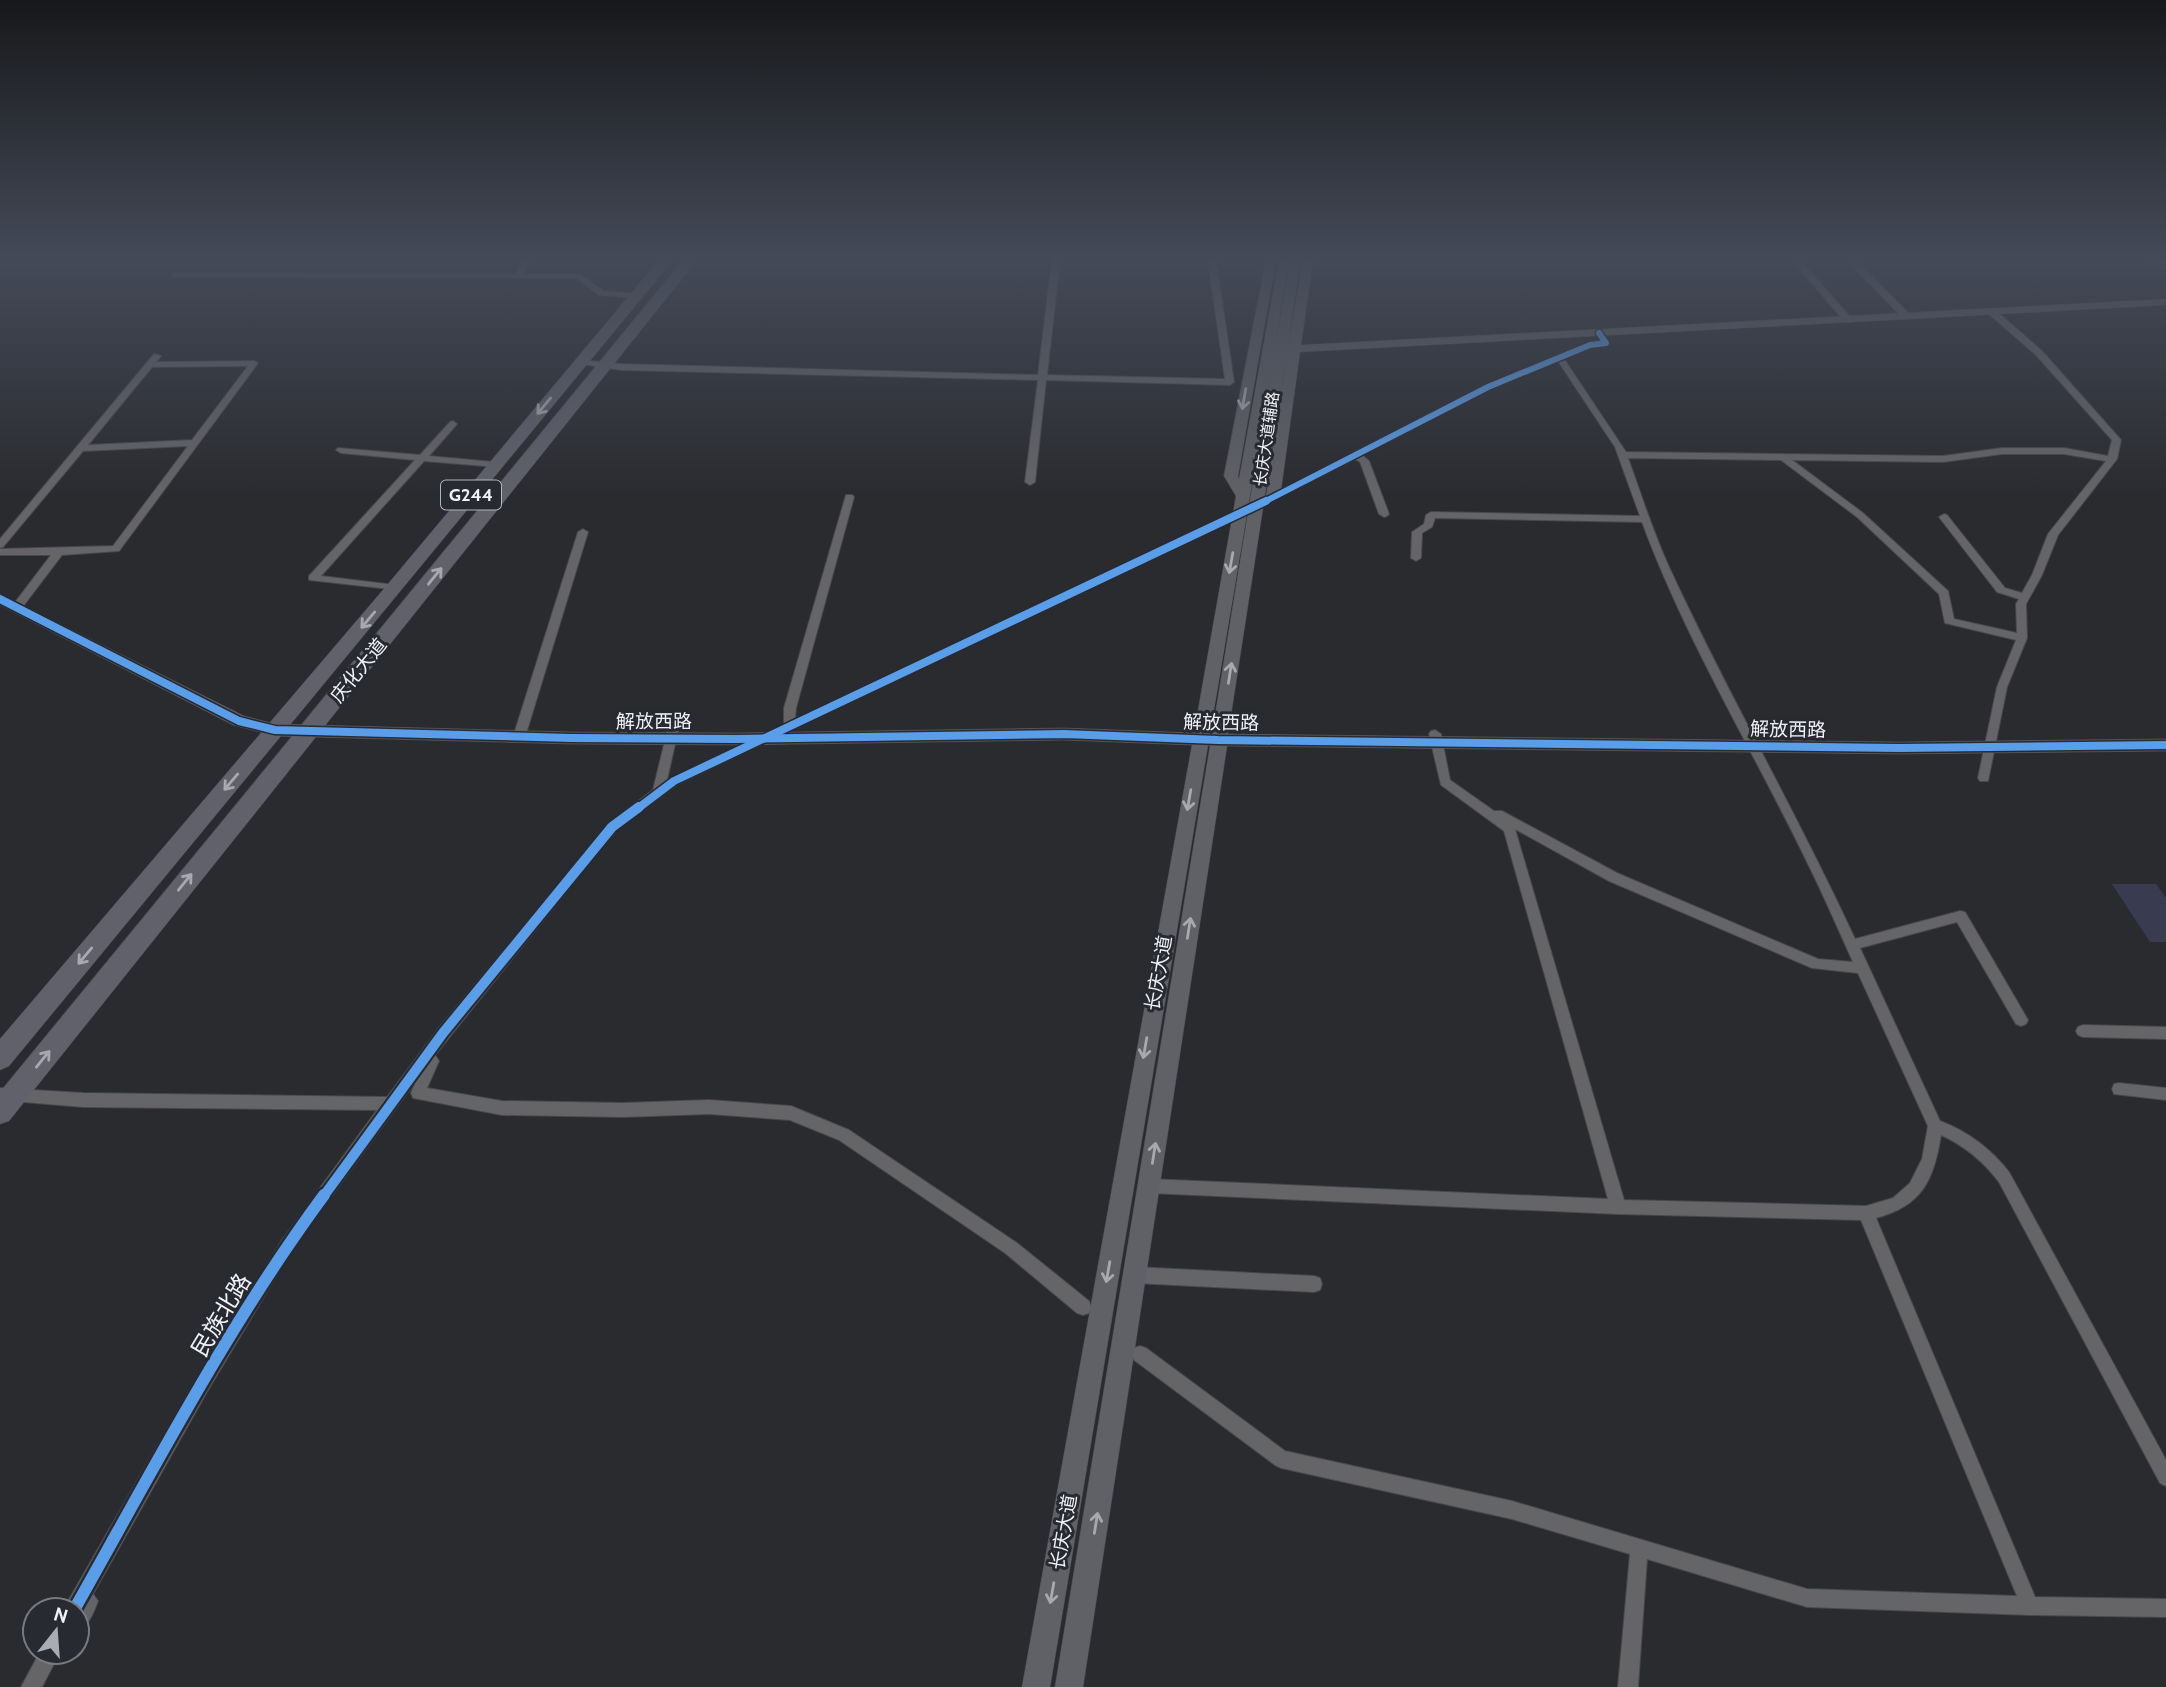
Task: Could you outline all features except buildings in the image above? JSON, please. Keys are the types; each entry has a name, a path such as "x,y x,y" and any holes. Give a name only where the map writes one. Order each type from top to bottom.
{"highway":[{"name":"庆化大道","path":"0,1058 600,339"},
{"name":"庆化大道","path":"4,1101 626,339"}],"street":[{"path":"1031,482 1047,339"},
{"path":"581,362 605,365 1230,382 1224,339"},
{"name":"长庆大道辅路","path":"1243,496 1231,476 1256,339"},
{"name":"长庆大道","path":"1069,1687 1149,1186 1240,514 1282,339"},
{"name":"长庆大道","path":"1036,1687 1210,736 1256,506 1283,339"},
{"name":"长庆大道辅路","path":"1273,497 1285,339"},
{"path":"1282,348 1457,339"},
{"path":"1282,348 1479,339"},
{"path":"1083,1307 1012,1248 844,1135 791,1113 709,1107 623,1110 502,1108 418,1093 432,1061 428,1057 612,827 674,781 1240,514 1488,387 1590,345 1606,344 1603,339"},
{"path":"1984,778 2002,687 2022,638 2021,604 2053,534 2112,459 2117,440 2039,353 2023,339"},
{"path":"0,545 157,356"},
{"path":"1149,1186 1618,1207 1866,1213 1899,1203 1921,1182 1931,1154 1935,1126 1814,863 1663,565 1622,455 1559,357"},
{"path":"0,552 116,549 254,363 150,365"},
{"path":"395,588 313,578 453,424"},
{"path":"81,448 195,443"},
{"path":"341,450 495,466"},
{"path":"1622,455 1943,459 2002,451 2064,451 2112,459"},
{"path":"1356,455 1364,460 1384,514"},
{"path":"1784,459 1860,515 1944,593 1949,621 2022,638"},
{"path":"780,732 790,708 849,497"},
{"path":"1416,558 1417,532 1429,525 1431,515 1646,519"},
{"path":"1944,517 2001,590 2025,597"},
{"path":"521,733 583,531"},
{"path":"17,607 60,552"},
{"name":"解放西路","path":"0,599 239,721 278,726 671,735 780,732 1751,742 1899,748 1992,742 2166,738"},
{"path":"658,794 671,735"},
{"path":"1436,738 1445,782 1509,828 1618,1207"},
{"name":"解放西路","path":"1992,742 2166,745"},
{"path":"1479,807 1509,818 1613,877 1817,964 1862,968"},
{"path":"1852,946 1961,916 2021,1020"},
{"path":"2083,1031 2164,1036"},
{"name":"民族北路","path":"82,1596 267,1274 428,1057"},
{"name":"民族北路","path":"91,1597 268,1285 428,1057"},
{"path":"2119,1089 2166,1094"},
{"path":"4,1101 391,1104"},
{"path":"1935,1126 1955,1132 1974,1144 1991,1159 2004,1177 2166,1477"},
{"path":"1866,1213 2029,1606"},
{"path":"1135,1275 1314,1284"},
{"path":"1140,1354 1281,1459 1512,1510 1807,1598 2166,1608"},
{"path":"1628,1687 1639,1549"},
{"path":"31,1687 43,1666"},
{"path":"41,1687 52,1666"}],"shaded area":[{"path":"2112,884 2156,884 2166,898 2166,942 2150,942"}],"cycle path":[{"path":"82,1596 202,1384 287,1245 443,1033 612,827 674,781 1240,514 1488,387 1590,345 1606,343 1603,339"},
{"path":"0,599 239,721 275,730 571,738 736,739 1064,734 1218,740 1899,748 2166,745"}]}
